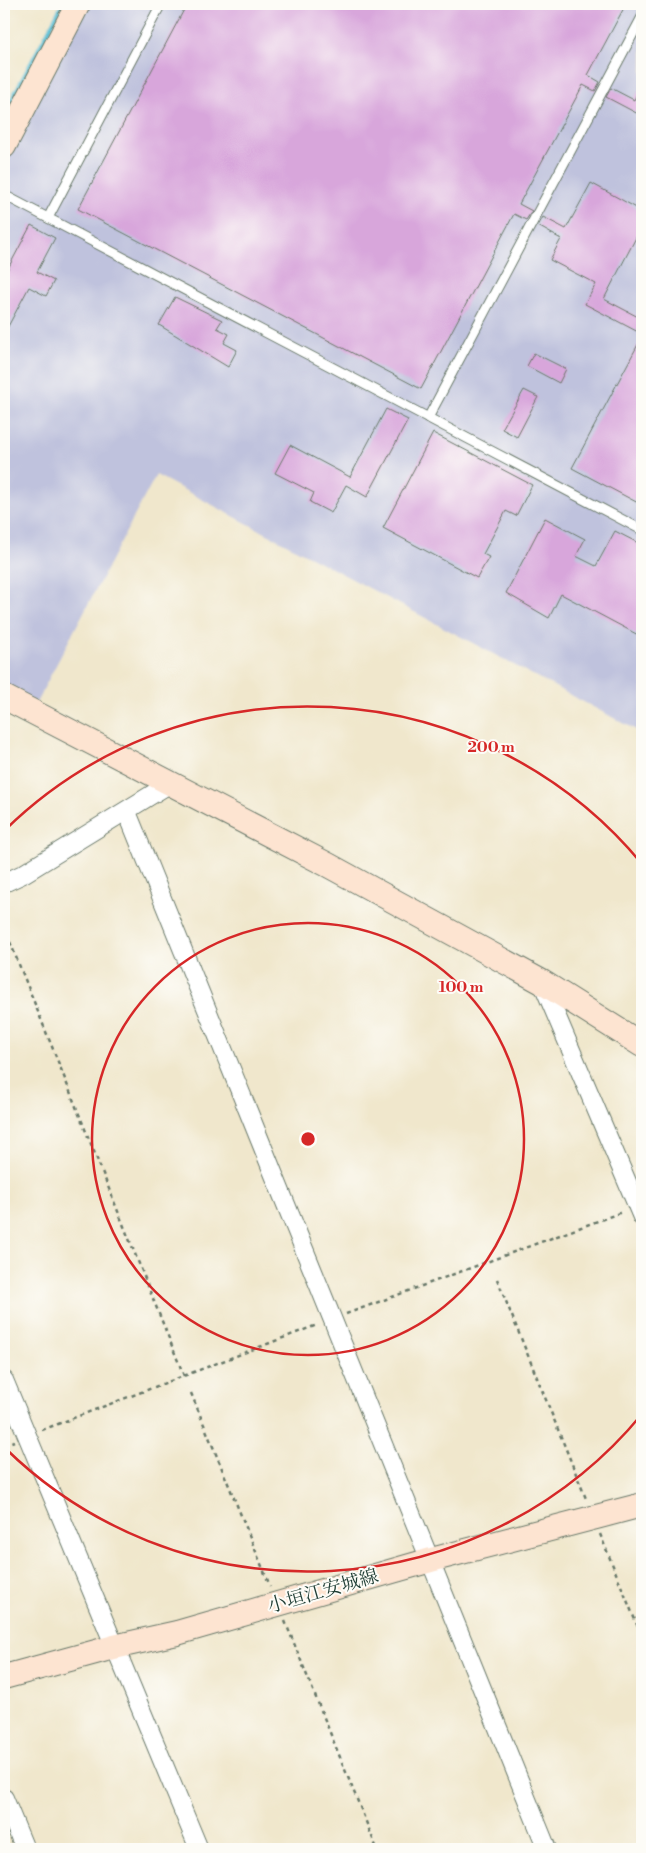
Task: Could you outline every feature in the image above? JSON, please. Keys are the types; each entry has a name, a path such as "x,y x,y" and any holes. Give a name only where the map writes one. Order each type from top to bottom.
{"street":[{"path":"4,146 78,4"},
{"path":"4,697 328,865 542,982 642,1045"},
{"path":"4,883 23,874 127,812 169,784"},
{"path":"127,812 547,1849"},
{"path":"542,982 642,1217"},
{"path":"4,1380 199,1849"},
{"name":"小垣江安城線","path":"4,1677 114,1647 177,1633 431,1560 642,1505"},
{"path":"4,1798 24,1849"}],"lane":[{"path":"48,218 161,4"},
{"path":"428,418 642,17"},
{"path":"4,195 642,530"}],"path":[{"path":"4,927 184,1376"},
{"path":"497,1278 642,1637"}],"shaded area":[{"path":"88,4 642,4 642,733 156,475 36,703 4,686 4,162"}],"building":[{"path":"187,4 626,4 588,75 600,82 595,91 583,85 519,204 532,211 526,220 514,214 421,389 78,209"},
{"path":"642,84 642,116 606,97 611,88 634,100"},
{"path":"591,183 642,211 642,226 604,299 642,319 642,334 585,304 596,284 550,260 561,239 538,226 543,217 566,229"},
{"path":"31,225 55,238 37,272 54,281 46,296 29,287 4,334 4,276"},
{"path":"175,297 222,320 217,328 229,334 224,343 237,350 228,367 159,325"},
{"path":"642,337 642,505 572,468"},
{"path":"534,353 566,369 559,383 527,366"},
{"path":"524,390 538,397 517,437 502,429"},
{"path":"386,409 408,420 367,497 346,485 331,513 310,502 314,493 275,473 290,445 350,477"},
{"path":"433,433 532,485 516,516 506,511 483,554 489,557 477,578 383,528"},
{"path":"545,518 585,539 576,556 596,566 615,531 642,545 642,637 561,594 549,618 506,593"}],"waterway":[{"path":"4,114 63,4"}]}
